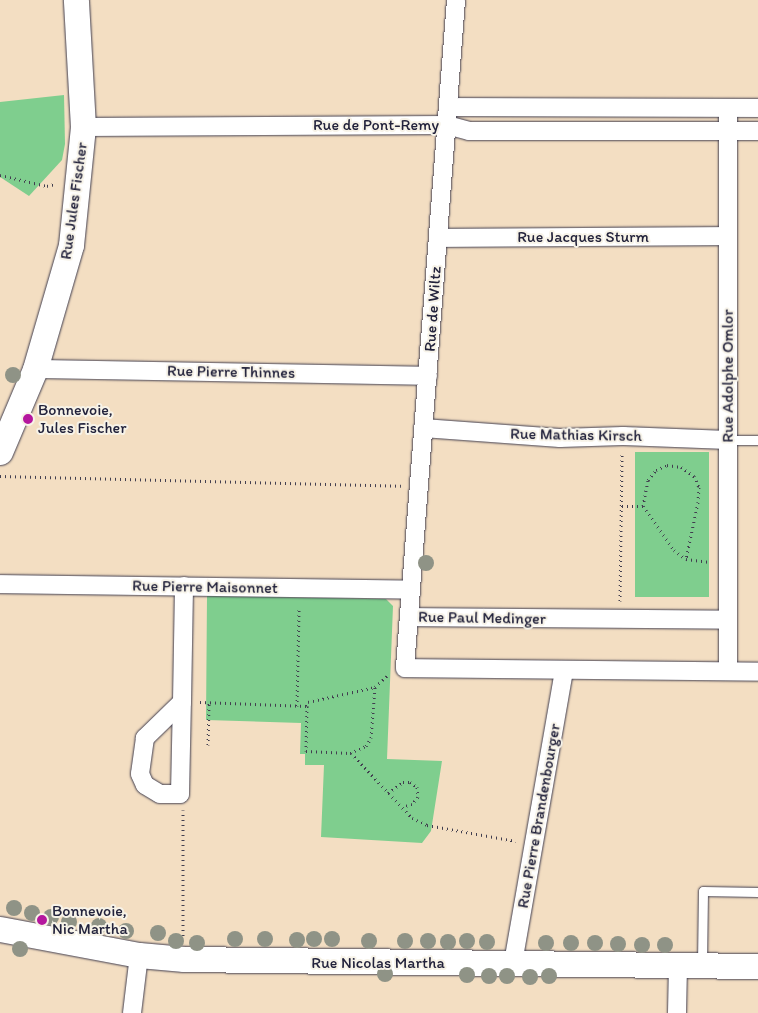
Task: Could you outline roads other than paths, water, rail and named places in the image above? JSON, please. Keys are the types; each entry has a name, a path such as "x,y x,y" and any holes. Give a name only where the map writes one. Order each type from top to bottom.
{"street":[{"name":"Rue Jules Fischer","path":"0,452 34,369 71,245 84,127 76,0"},
{"name":"Rue de Wiltz","path":"409,617 456,0"},
{"name":"Rue de Pont-Remy","path":"448,107 758,108"},
{"path":"728,108 728,132"},
{"name":"Rue de Pont-Remy","path":"84,127 447,125 469,131 758,131"},
{"name":"Rue Adolphe Omlor","path":"728,132 728,620"},
{"name":"Rue Jacques Sturm","path":"438,238 728,236"},
{"name":"Rue Pierre Thinnes","path":"34,369 428,376"},
{"name":"Rue Mathias Kirsch","path":"423,428 560,438 623,436 728,440"},
{"name":"Rue Pierre Maisonnet","path":"0,584 411,590"},
{"path":"182,702 145,738 140,774 145,785 160,794 180,794 182,702 184,586"},
{"name":"Rue Paul Medinger","path":"564,670 405,668 409,617 728,620"},
{"path":"728,620 728,671"},
{"path":"564,670 758,672"},
{"name":"Rue Pierre Brandenbourger","path":"513,963 564,670"},
{"name":"Rue Nicolas Martha","path":"0,928 139,955 184,959 758,966"},
{"path":"132,1013 139,955"},
{"path":"677,1013 678,965"}],"lane":[{"path":"728,440 758,440"},
{"path":"702,965 703,891 758,892"}],"place":[{"name":"Bonnevoie, Jules Fischer","path":"28,419"},
{"name":"Bonnevoie, Nic Martha","path":"42,920"}]}
